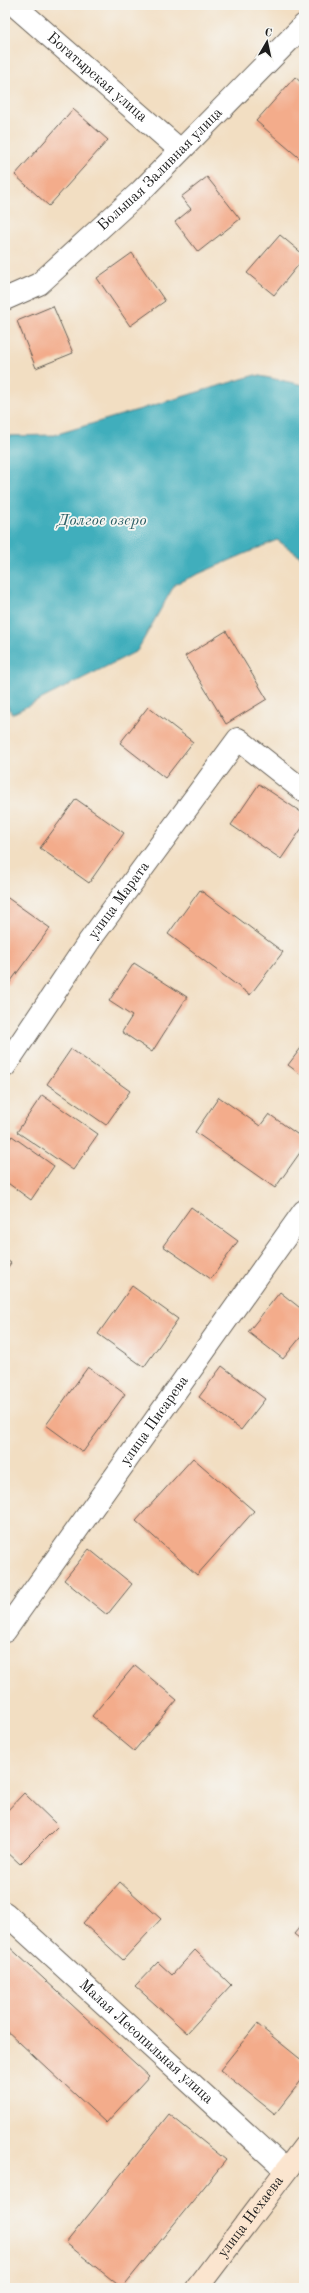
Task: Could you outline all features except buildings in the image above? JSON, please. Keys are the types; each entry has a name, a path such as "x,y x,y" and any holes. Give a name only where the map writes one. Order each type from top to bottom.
{"street":[{"name":"Богатырская улица","path":"14,5 180,150"},
{"name":"Большая Заливная улица","path":"5,299 38,284 141,191 304,25"},
{"name":"улица Марата","path":"5,1066 90,940 238,739 304,791"},
{"name":"улица Писарева","path":"5,1631 304,1211"},
{"name":"Малая Лесопильная улица","path":"5,1913 286,2170"},
{"name":"улица Нехаева","path":"197,2288 304,2147"}],"water":[{"name":"Долгое озеро","path":"255,375 304,385 304,559 277,540 175,584 137,651 12,714 5,701 5,436 54,435"}]}
